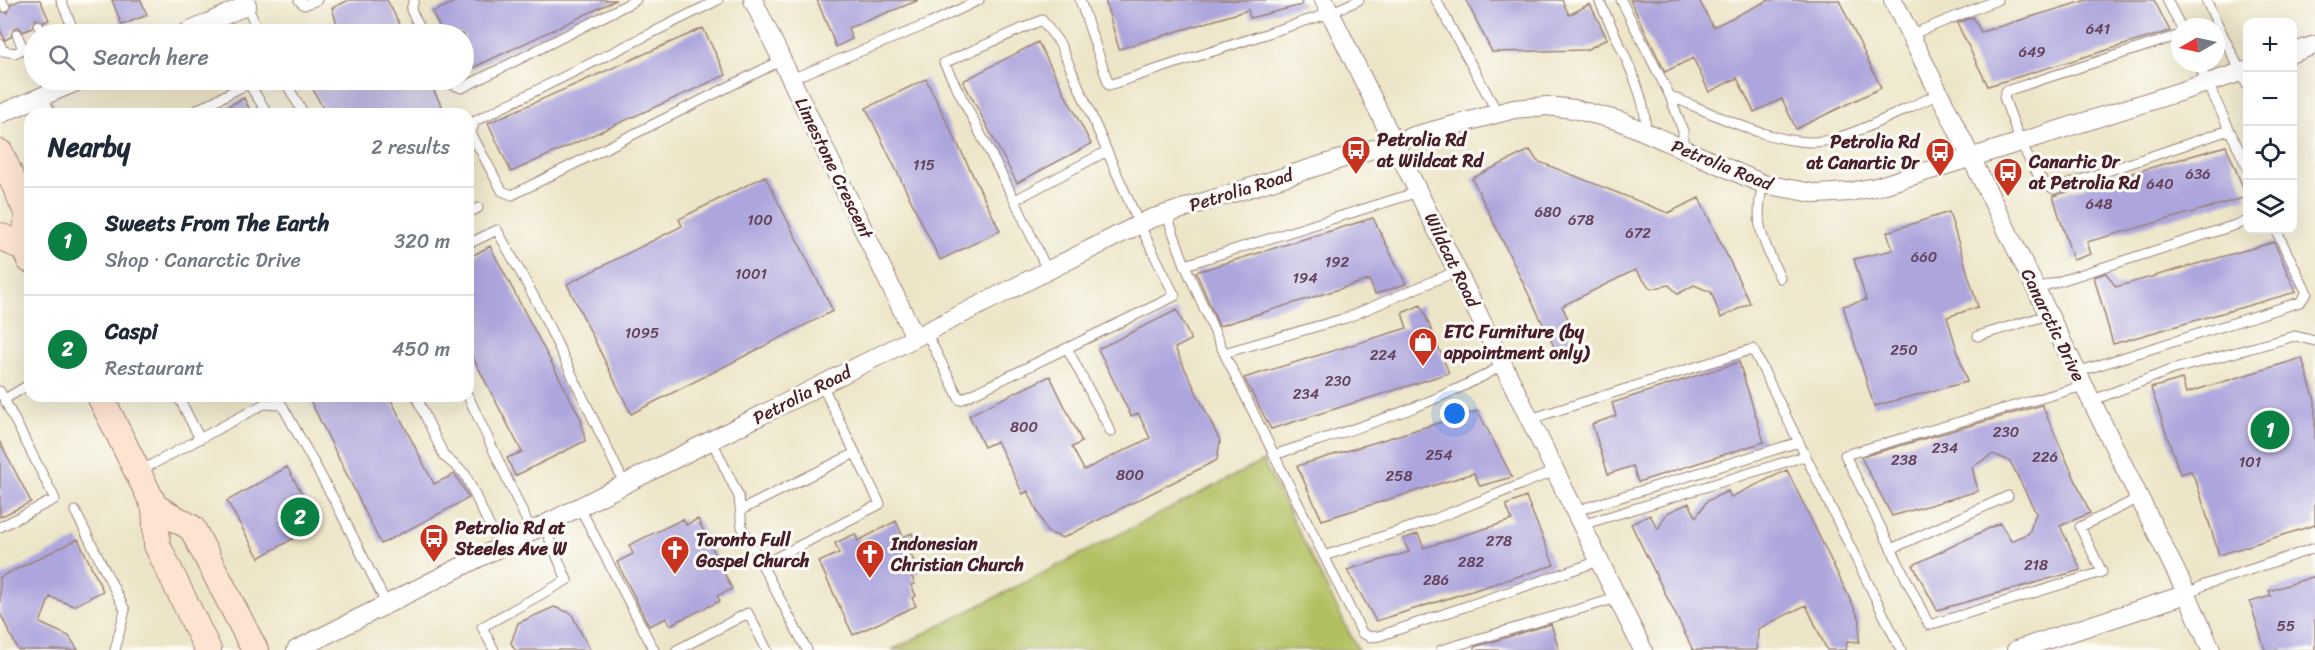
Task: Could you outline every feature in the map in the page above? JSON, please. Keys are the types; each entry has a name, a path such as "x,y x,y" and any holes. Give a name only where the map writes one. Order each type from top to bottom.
{"main road":[{"path":"0,153 24,205"},
{"path":"0,236 24,252"},
{"path":"103,402 155,507 157,545 207,650"},
{"path":"155,507 192,528 255,650"}],"street":[{"name":"Limestone Crescent","path":"753,0 920,334"},
{"name":"Canarctic Drive","path":"1893,0 2187,594 2211,650"},
{"path":"215,24 246,3"},
{"name":"Wildcat Road","path":"1327,6 1643,650"},
{"path":"2297,51 2315,45"},
{"name":"Petrolia Road","path":"296,650 1138,224 1166,213 1394,142 1497,112 1530,106 1574,109 1599,114 1644,131 1763,184 1818,194 1849,192 1876,187 1969,156 2207,84 2243,76"},
{"path":"0,114 55,90"},
{"path":"2016,650 2187,594"}],"lane":[{"path":"61,0 71,24"},
{"path":"298,0 303,5 316,0"},
{"path":"414,0 411,10 418,24"},
{"path":"474,82 636,0"},
{"path":"474,124 475,121 718,0"},
{"path":"791,79 931,23 979,0"},
{"path":"1080,0 1109,85 1327,6 1359,0"},
{"path":"1436,0 1497,112"},
{"path":"1599,0 1642,100 1647,123 1644,131"},
{"path":"1621,0 1670,96 1683,130 1683,150"},
{"path":"1910,35 1997,0"},
{"path":"2167,0 2176,18"},
{"path":"2206,0 2243,72"},
{"path":"246,3 255,24"},
{"path":"920,334 960,400 1175,296 1138,224 1060,44 1042,20 944,63 1015,200 1047,270"},
{"path":"0,44 3,51 15,53 23,49 17,34"},
{"path":"2171,38 2006,91 2004,97 2021,142 2044,184 2054,189 2229,130"},
{"path":"474,139 502,191 512,195 782,60"},
{"path":"2202,72 2243,160"},
{"path":"200,108 232,90"},
{"path":"253,90 264,108"},
{"path":"290,90 300,108"},
{"path":"1670,96 1760,131 1812,142 1842,135 1939,94"},
{"path":"42,95 48,108"},
{"path":"1015,200 1107,151"},
{"path":"1763,184 1757,219 1763,240 1780,278"},
{"path":"1185,265 1418,192"},
{"path":"474,210 478,208"},
{"path":"1166,213 1185,265 1224,353 1362,633 1370,637 1480,603 1599,561"},
{"path":"2035,289 2243,222"},
{"path":"474,241 497,230 538,304 625,485"},
{"path":"2084,387 2300,302 2307,293 2278,234"},
{"path":"1224,353 1346,318 1457,271"},
{"path":"1978,336 2048,315"},
{"path":"2139,498 2080,527 2102,572 1929,625 1845,455 2084,387 2171,370 2295,336 2315,341"},
{"path":"1066,348 1111,432"},
{"path":"1530,419 1753,349 1901,650"},
{"path":"1274,455 1429,402 1467,387 1503,365"},
{"path":"762,565 880,504 822,385"},
{"path":"0,527 55,499 3,403 24,388"},
{"path":"181,402 200,439"},
{"path":"419,402 444,456 465,474 500,548"},
{"path":"471,402 567,580 482,627 494,650"},
{"path":"138,472 264,404 282,405 338,507 387,605"},
{"path":"712,441 739,497 742,527 807,650"},
{"path":"1578,518 1798,442"},
{"path":"741,510 855,453"},
{"path":"1578,518 1805,456"},
{"path":"1324,556 1432,520 1555,471"},
{"path":"1892,549 2008,496"},
{"path":"580,508 654,650"},
{"path":"75,511 125,610 115,650"},
{"path":"2187,594 2204,585 2315,548"},
{"path":"1441,650 1617,598"},
{"path":"676,650 748,613 767,650"}],"green space":[{"path":"1263,461 1358,650 892,650"}],"building":[{"path":"21,0 40,0 49,20 44,22 35,19 33,24 24,24 23,32 19,27 14,28 11,37 5,40 0,29 0,11 8,13 11,4"},
{"path":"112,0 141,0 147,15 122,24"},
{"path":"349,0 387,0 400,24 337,24 332,8"},
{"path":"459,0 616,0 474,67 474,24 438,24 432,12"},
{"path":"817,0 917,1 848,28 852,39 836,47"},
{"path":"1105,0 1301,0 1302,5 1250,18 1248,10 1119,49"},
{"path":"1466,0 1562,0 1569,15 1590,4 1607,39 1586,50 1492,52"},
{"path":"1630,0 1699,0 1713,27 1769,0 1839,0 1881,88 1796,129 1782,99 1754,112 1737,78 1709,92 1693,58 1665,72"},
{"path":"2087,0 2154,0 2170,31 1988,86 1957,23 1973,17 1981,32"},
{"path":"703,28 726,75 511,172 488,123"},
{"path":"1038,42 1091,144 1017,183 963,81"},
{"path":"926,79 1000,231 940,260 866,108"},
{"path":"313,90 433,90 443,108 323,108"},
{"path":"244,98 249,108 225,108"},
{"path":"2226,146 2243,187 2243,198 2087,242 2091,254 2073,260 2053,196"},
{"path":"1530,150 1537,161 1668,213 1699,198 1750,303 1721,318 1711,292 1694,285 1678,294 1669,285 1651,289 1635,270 1562,306 1581,346 1560,359 1472,178"},
{"path":"765,176 833,311 631,414 567,284 682,226 679,219"},
{"path":"1949,212 1978,307 1947,317 1967,382 1874,406 1843,306 1866,300 1854,259 1893,250 1887,232"},
{"path":"1373,218 1406,284 1375,294 1369,280 1219,326 1196,272"},
{"path":"2274,242 2296,292 2113,344 2094,277 2106,273 2116,287"},
{"path":"490,246 581,419 585,441 515,476 507,458 522,452 474,360 474,255"},
{"path":"1421,305 1449,373 1271,429 1244,378 1407,328 1402,313"},
{"path":"1177,310 1191,340 1175,348 1220,441 1217,460 1063,538 1047,532 1028,491 1023,494 997,441 984,447 969,415 1050,376 1082,442 1072,447 1084,470 1150,438 1138,413 1131,416 1098,349"},
{"path":"2302,358 2315,401 2315,525 2219,555 2197,484 2191,471 2180,474 2151,388 2182,379 2186,393"},
{"path":"1739,362 1764,442 1638,482 1633,466 1608,474 1592,424 1616,416 1612,403"},
{"path":"311,402 392,402 434,484 455,474 469,498 381,544"},
{"path":"2042,405 2090,513 2060,526 2081,570 1937,610 1913,565 2000,523 2011,541 2029,533 2036,513 2010,461 1993,454 1972,467 1978,491 1892,516 1861,457"},
{"path":"1478,411 1512,477 1480,486 1474,473 1322,520 1297,466"},
{"path":"0,442 31,502 0,517"},
{"path":"287,467 319,524 259,558 227,501"},
{"path":"1787,470 1860,620 1859,642 1847,641 1846,650 1827,650 1806,605 1758,629 1757,650 1693,650 1631,524 1650,515 1658,529 1667,513 1689,503 1696,517 1707,501 1728,491 1731,497"},
{"path":"1526,497 1554,565 1376,621 1347,570 1409,552 1403,539 1418,534 1424,548 1512,520 1506,505"},
{"name":"Toronto Full Gospel Church","path":"683,519 686,525 698,519 732,589 717,596 720,601 670,625 667,618 649,626 617,562 633,554 629,545"},
{"name":"Indonesian Christian Church","path":"896,521 903,537 912,533 917,545 909,550 919,572 911,575 915,584 911,585 916,596 912,598 916,606 853,635 819,562 839,553 835,543 855,534 858,541"},
{"path":"78,539 103,591 74,606 50,597 40,623 69,636 78,650 18,650 0,613 0,577"},
{"path":"2315,576 2315,650 2265,650 2250,602 2271,596 2269,591"},
{"path":"554,607 571,613 590,650 515,650 511,643 518,623"},
{"path":"1551,624 1559,650 1474,650 1474,647"}],"place":[{"name":"Petrolia Rd at Wildcat Rd","path":"1356,176"},
{"name":"Petrolia Rd at Canartic Dr","path":"1940,178"},
{"name":"Canartic Dr at Petrolia Rd","path":"2008,198"},
{"name":"ETC Furniture (by appointment only)","path":"1423,368"},
{"name":"Sweets From The Earth","path":"2270,430"},
{"name":"Caspi","path":"300,517"},
{"name":"Petrolia Rd at Steeles Ave W","path":"434,564"},
{"name":"Toronto Full Gospel Church","path":"675,576"},
{"name":"Indonesian Christian Church","path":"870,580"}]}
